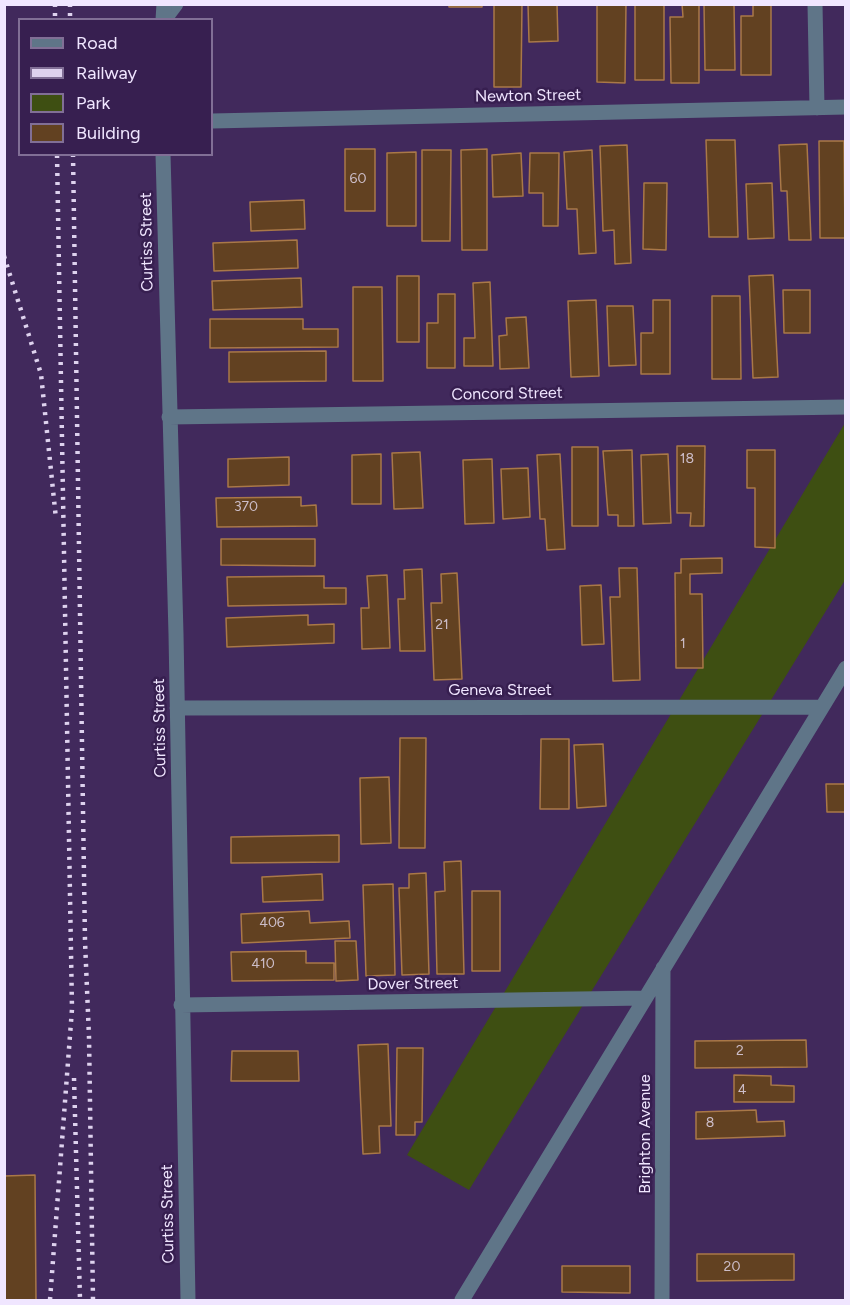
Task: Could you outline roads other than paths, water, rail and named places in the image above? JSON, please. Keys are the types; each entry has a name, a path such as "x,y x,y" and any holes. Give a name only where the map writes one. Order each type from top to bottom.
{"street":[{"path":"165,18 176,4"},
{"path":"815,4 817,108"},
{"name":"Newton Street","path":"213,120 846,107"},
{"name":"Curtiss Street","path":"163,156 177,708 188,1300"},
{"name":"Concord Street","path":"169,417 846,407"},
{"path":"462,1300 846,668"},
{"name":"Geneva Street","path":"177,708 822,707"},
{"name":"Brighton Avenue","path":"662,1300 663,967"},
{"name":"Dover Street","path":"181,1005 645,998"}],"railway":[{"path":"55,4 55,18"},
{"path":"70,4 70,18"},
{"path":"50,1300 72,1009 57,156"},
{"path":"73,156 93,1300"},
{"path":"4,256 41,374 56,519"},
{"path":"74,1078 80,1300"}]}
